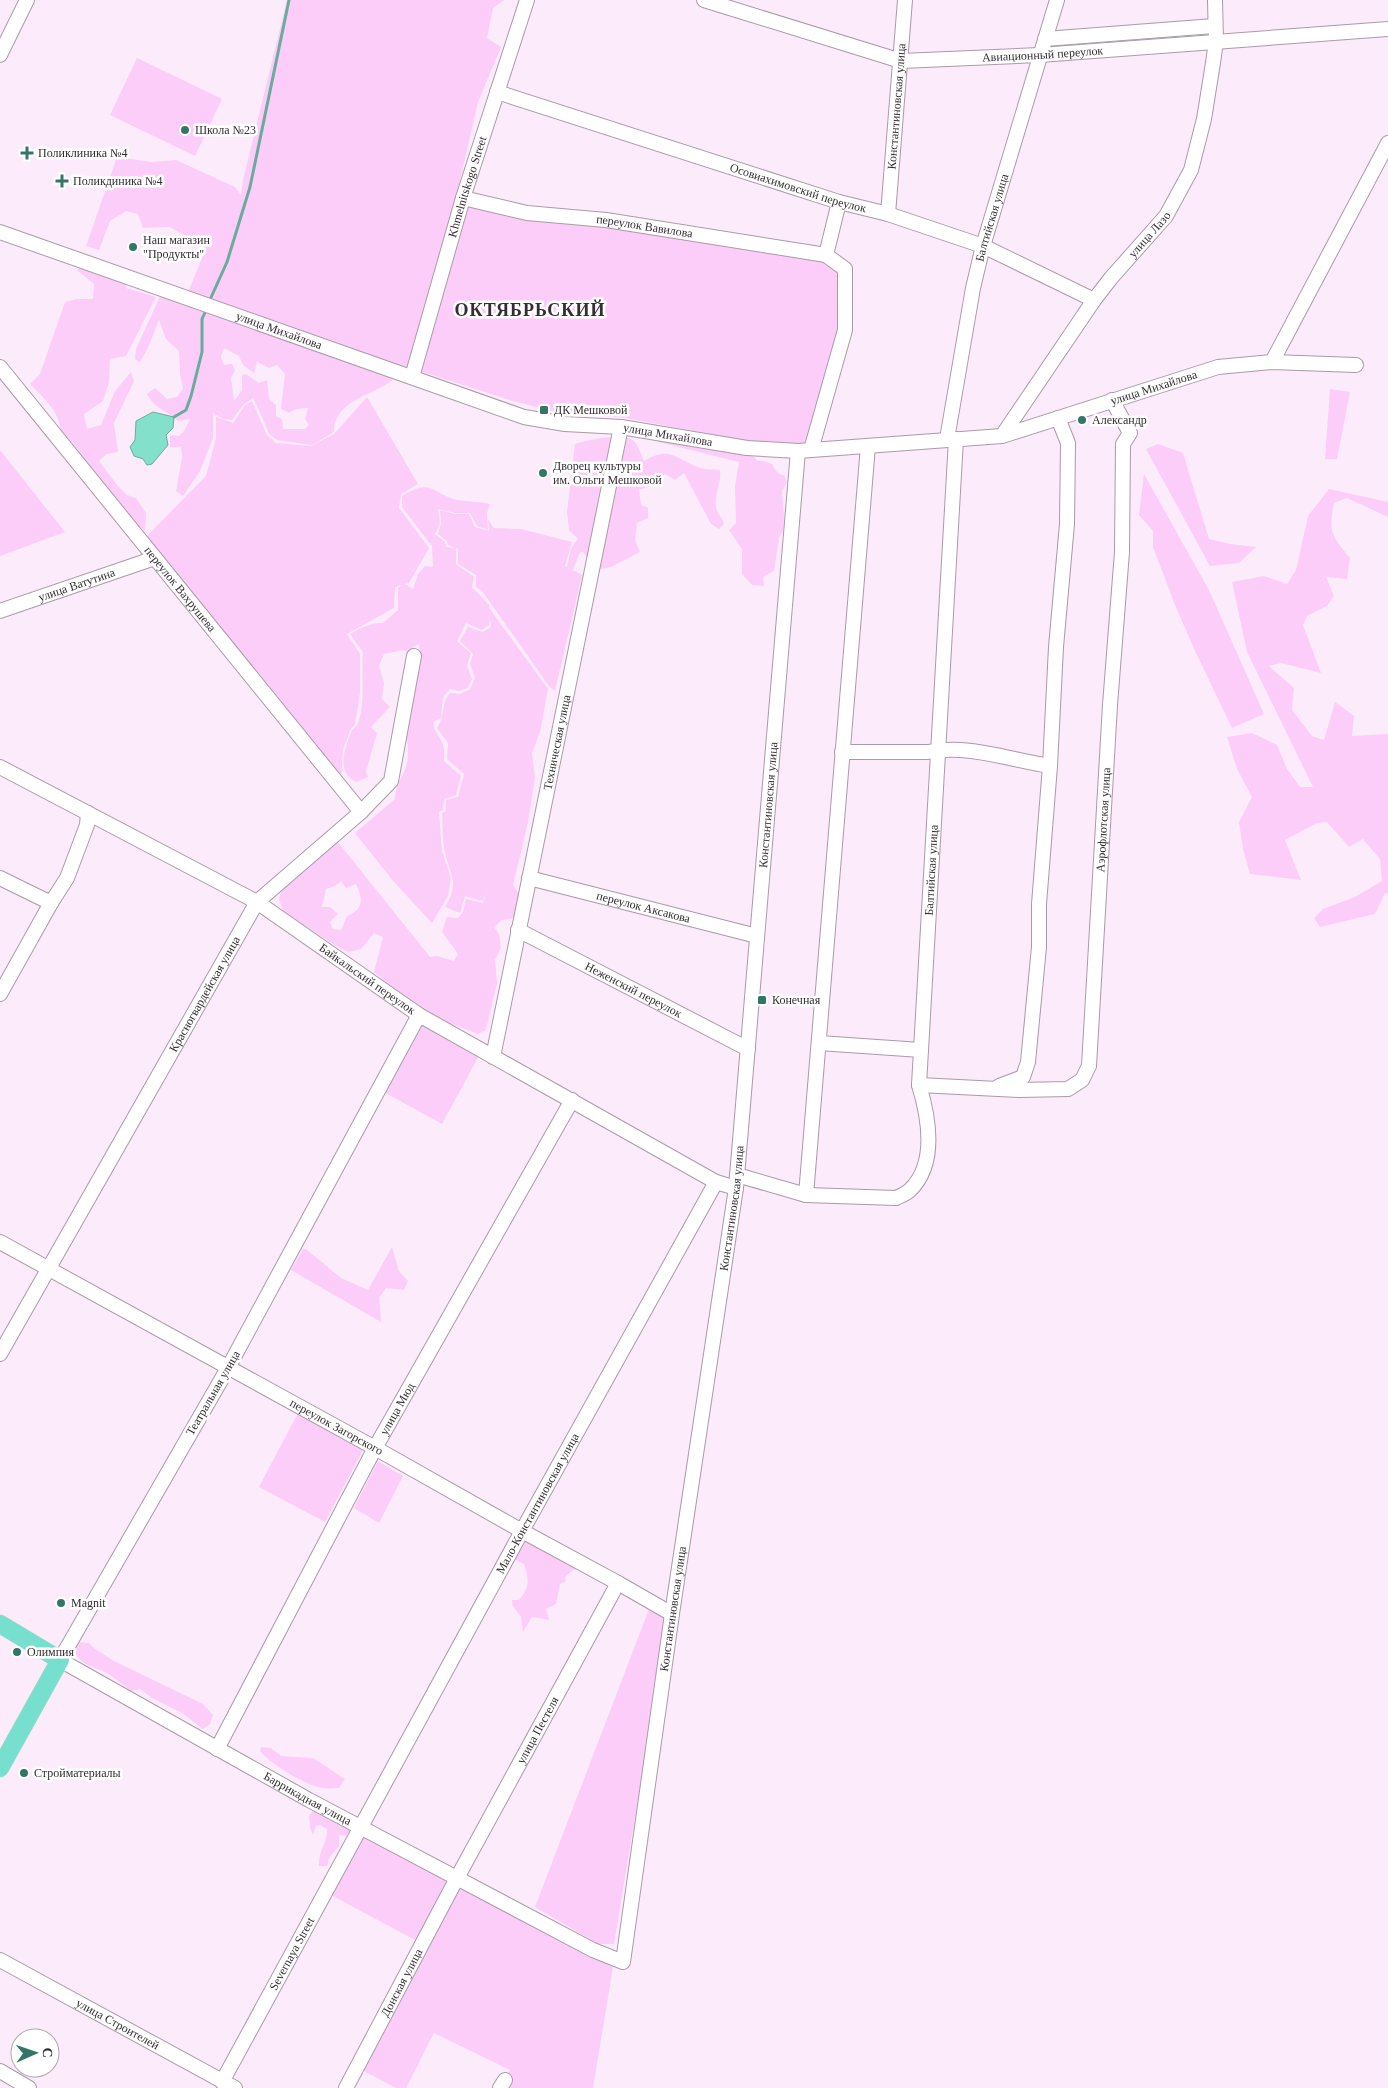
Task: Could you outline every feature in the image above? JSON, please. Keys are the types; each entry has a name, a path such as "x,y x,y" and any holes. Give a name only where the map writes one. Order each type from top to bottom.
{"main road":[{"name":"Баррикадная улица","path":"0,1624 60,1660"},
{"name":"Театральная улица","path":"0,1768 60,1660"}],"street":[{"path":"0,55 27,0"},
{"name":"Khmelnitskogo Street","path":"412,377 463,198 527,0"},
{"name":"Авиационный переулок","path":"704,0 901,61 1040,55 1388,29"},
{"name":"Константиновская улица","path":"888,214 905,0"},
{"name":"Балтийская улица","path":"737,1182 806,1195 896,1198 909,1191 923,1172 928,1143 928,1114 920,1086 921,1050 938,750 952,439 973,288 983,246 1057,0"},
{"name":"улица Лазо","path":"1002,436 1094,300 1166,216 1190,170 1204,119 1216,41 1214,26 1215,0"},
{"name":"Авиационный переулок","path":"1045,39 1214,26"},
{"name":"Осовиахимовский переулок","path":"497,92 839,202 888,214 983,246 1094,300"},
{"path":"1272,362 1388,143"},
{"name":"переулок Вавилова","path":"463,198 527,214 606,220 826,255"},
{"path":"826,255 839,202"},
{"name":"улица Михайлова","path":"0,232 524,416 565,424 620,427 747,448 804,450 1002,436 1218,367 1272,362 1356,365"},
{"name":"Константиновская улица","path":"623,1962 672,1614 737,1182 757,936 804,450 845,330 845,269 826,255"},
{"name":"переулок Вахрушева","path":"0,367 361,812"},
{"name":"Аэрофлотская улица","path":"920,1086 1068,1089 1082,1080 1089,1066 1110,705 1122,552 1123,444 1130,433 1112,400"},
{"path":"994,1088 1023,1077 1028,1062 1039,948 1039,904 1050,766 1056,647 1067,524 1068,443 1058,418"},
{"name":"Техническая улица","path":"493,1057 620,427"},
{"path":"806,1195 868,446"},
{"name":"улица Ватутина","path":"0,611 155,558"},
{"name":"Красногвардейская улица","path":"0,1354 256,902 361,812 391,781 414,656"},
{"path":"842,752 928,752 938,750 981,752 1017,761 1050,766"},
{"name":"Байкальский переулок","path":"0,767 256,902 419,1015 493,1057 716,1182 737,1182"},
{"path":"0,994 50,903 67,878 87,825 88,813"},
{"path":"0,878 50,903"},
{"name":"переулок Аксакова","path":"529,878 757,936"},
{"name":"Неженский переулок","path":"518,930 748,1049"},
{"name":"Театральная улица","path":"60,1660 228,1368 419,1015"},
{"path":"818,1043 921,1050"},
{"name":"улица Мюд","path":"217,1749 375,1448 572,1100"},
{"name":"Мало-Константиновская улица","path":"362,1826 716,1182"},
{"name":"переулок Загорского","path":"0,1242 375,1448 522,1532 618,1582 672,1614"},
{"name":"улица Пестеля","path":"457,1878 618,1582"},
{"name":"Баррикадная улица","path":"60,1660 217,1749 457,1878 593,1950 623,1962"},
{"name":"Severnaya Street","path":"229,2085 362,1826"},
{"name":"Донская улица","path":"346,2088 457,1878"},
{"name":"улица Строителей","path":"0,1960 229,2085"},
{"path":"0,2072 29,2088"}],"shaded area":[{"path":"287,0 504,0 493,8 487,38 501,47 478,102 455,202 684,238 763,253 806,257 825,261 839,271 840,330 808,444 754,442 619,417 568,415 513,401 229,310 187,295 206,248 170,227 143,228 138,214 126,211 110,221 99,250 86,246 117,157 152,162 176,160 235,187 241,195"},
{"path":"137,58 222,99 195,156 110,115"},
{"path":"82,266 126,282 126,288 156,297 126,356 110,359 109,382 103,401 84,414 87,429 101,425 115,391 131,372 134,381 114,423 118,452 107,454 99,461 117,485 127,495 136,498 146,513 145,531 132,520 71,441 61,432 58,418 54,411 30,384 40,374 65,302 77,299 93,299 94,284 77,270"},
{"path":"161,294 389,374 393,380 347,406 340,413 336,421 334,432 312,445 277,440 269,434 253,398 244,404 232,420 223,419 213,413 213,438 200,471 183,496 176,491 182,458 181,447 170,447 170,435 179,436 190,419 178,421 153,403 147,394 155,388 167,399 177,397 183,389 179,351 166,339 159,320 148,348 140,362 135,359 136,349","holes":["224,348 239,356 243,365 254,373 257,362 269,368 277,365 285,374 281,409 289,413 296,409 308,408 305,419 309,425 305,429 283,429 282,419 276,416 276,405 269,399 267,380 259,383 246,374 242,375 242,390 234,401 231,378 235,370 232,364 224,365 221,357"]},
{"path":"1330,389 1350,392 1337,459 1325,459"},
{"path":"367,397 418,484 401,494 399,508 429,548 409,583 405,584 413,589 418,574 425,566 433,567 432,546 402,507 402,496 412,490 426,487 458,500 490,504 487,513 488,530 477,526 470,513 455,513 438,509 440,523 435,534 445,542 446,547 455,548 448,545 447,541 438,534 441,523 440,510 455,514 469,514 475,527 489,531 488,519 494,528 521,529 572,542 565,566 567,567 571,548 578,539 569,530 567,512 575,444 606,437 624,437 635,442 644,461 653,456 667,454 700,468 720,470 716,507 724,524 719,529 711,524 684,473 675,480 665,474 653,479 648,487 639,490 641,505 648,508 648,518 637,523 635,540 640,552 611,567 596,570 583,552 580,552 573,570 582,575 555,691 549,686 482,591 476,587 476,575 458,564 458,549 456,548 456,564 474,577 472,587 489,605 489,608 548,689 540,732 532,753 535,778 528,822 513,885 519,894 515,918 502,920 494,927 499,934 501,948 495,960 497,983 486,1030 478,1034 422,1011 374,972 383,937 374,933 361,949 348,952 334,945 283,911 279,899 283,885 337,841 430,957 437,956 454,961 458,954 442,932 447,917 458,918 463,912 466,899 483,903 487,891 483,901 465,896 460,913 445,907 450,899 453,885 444,847 442,813 446,811 446,800 458,797 464,774 447,759 448,743 437,728 441,719 445,701 450,693 460,694 470,689 475,678 470,664 473,654 460,641 468,627 483,632 491,627 490,618 489,625 482,630 466,623 457,641 471,653 467,666 472,679 468,688 459,691 450,689 443,697 441,718 433,722 444,747 444,761 461,776 456,795 444,799 443,810 439,812 442,851 451,878 448,896 432,923 394,882 355,833 395,799 397,787 406,767 408,714 421,657 419,644 413,647 412,653 403,650 384,654 379,666 384,683 382,699 390,707 371,727 377,733 366,772 368,777 356,782 347,774 343,764 344,754 352,730 357,726 360,718 362,699 363,652 350,634 370,624 383,623 398,610 398,588 402,585 395,587 394,608 347,634 360,654 360,693 355,724 351,729 343,749 341,781 145,538 206,476 216,438 216,417 233,423 245,405 252,401 267,435 276,443 311,446 334,434","holes":["341,881 346,888 356,884 361,899 359,907 347,916 341,930 333,929 330,922 338,914 330,907 322,907 326,889 335,886"]},
{"path":"153,412 174,417 173,428 166,435 168,445 152,464 147,465 143,459 134,456 130,447 135,440 136,421"},
{"path":"658,438 750,453 758,461 772,464 777,472 784,475 787,482 782,491 783,531 779,538 774,571 763,577 764,586 752,585 742,574 742,549 729,530 736,523 735,486 739,462 658,442"},
{"path":"1158,444 1183,453 1209,539 1256,547 1239,563 1210,566 1146,449"},
{"path":"0,450 65,532 0,556"},
{"path":"1144,474 1209,590 1264,714 1232,728 1175,605 1153,547 1153,531 1139,515"},
{"path":"1329,489 1388,502 1388,517 1347,498 1334,503 1331,521 1333,533 1350,558 1347,579 1326,577 1334,596 1327,606 1307,616 1303,625 1321,673 1281,663 1269,666 1294,688 1292,710 1312,736 1324,740 1335,702 1354,716 1352,736 1388,734 1388,893 1385,893 1375,914 1320,927 1314,918 1323,909 1355,897 1382,881 1380,859 1363,839 1349,847 1327,822 1317,823 1285,840 1301,880 1250,874 1243,849 1239,822 1252,797 1237,769 1227,737 1252,733 1277,745 1287,769 1300,787 1313,787 1247,652 1232,582 1264,576 1287,584 1296,570 1308,516"},
{"path":"421,1025 428,1025 481,1052 442,1124 382,1091"},
{"path":"392,1247 399,1271 408,1281 404,1290 386,1288 379,1298 381,1322 291,1270 303,1249 306,1249 341,1278 368,1290"},
{"path":"299,1411 365,1446 325,1522 259,1487"},
{"path":"378,1461 403,1476 379,1523 354,1508"},
{"path":"529,1539 581,1568 573,1570 565,1577 566,1581 560,1584 556,1604 546,1609 549,1620 532,1617 523,1632 521,1617 513,1606 512,1600 519,1600 523,1595 528,1579 524,1564 514,1559 520,1548"},
{"path":"649,1609 668,1618 614,1944 598,1944 535,1907"},
{"path":"78,1642 89,1643 114,1661 203,1704 213,1715 210,1724 203,1729 182,1713 152,1698 140,1689 131,1691 108,1674 83,1662 74,1650"},
{"path":"261,1747 271,1748 281,1756 313,1758 345,1779 339,1788 316,1787 289,1774 272,1762 260,1751"},
{"path":"316,1807 354,1826 345,1836 339,1835 339,1846 329,1858 327,1866 319,1866 319,1861 327,1829 320,1825 316,1826 313,1835 310,1828 309,1816"},
{"path":"364,1832 613,1967 593,2088 501,2088 510,2070 434,2033 406,2088 396,2088 362,2070 428,1947 331,1895"}],"waterway":[{"path":"209,302 227,262 250,187 289,0"},
{"path":"174,417 186,410 191,396 202,352 202,319 207,308"}],"place":[{"name":"Школа №23","path":"185,130"},
{"name":"Поликлиника №4","path":"27,153"},
{"name":"Поликдиника №4","path":"62,181"},
{"name":"Наш магазин \"Продукты\"","path":"133,247"},
{"name":"ДК Мешковой","path":"544,410"},
{"name":"Александр","path":"1082,420"},
{"name":"Дворец культуры им. Ольги Мешковой","path":"543,473"},
{"name":"Конечная","path":"762,1000"},
{"name":"Magnit","path":"61,1603"},
{"name":"Олимпия","path":"17,1652"},
{"name":"Стройматериалы","path":"24,1773"}],"district":[{"name":"ОКТЯБРЬСКИЙ","path":"530,310"}]}
